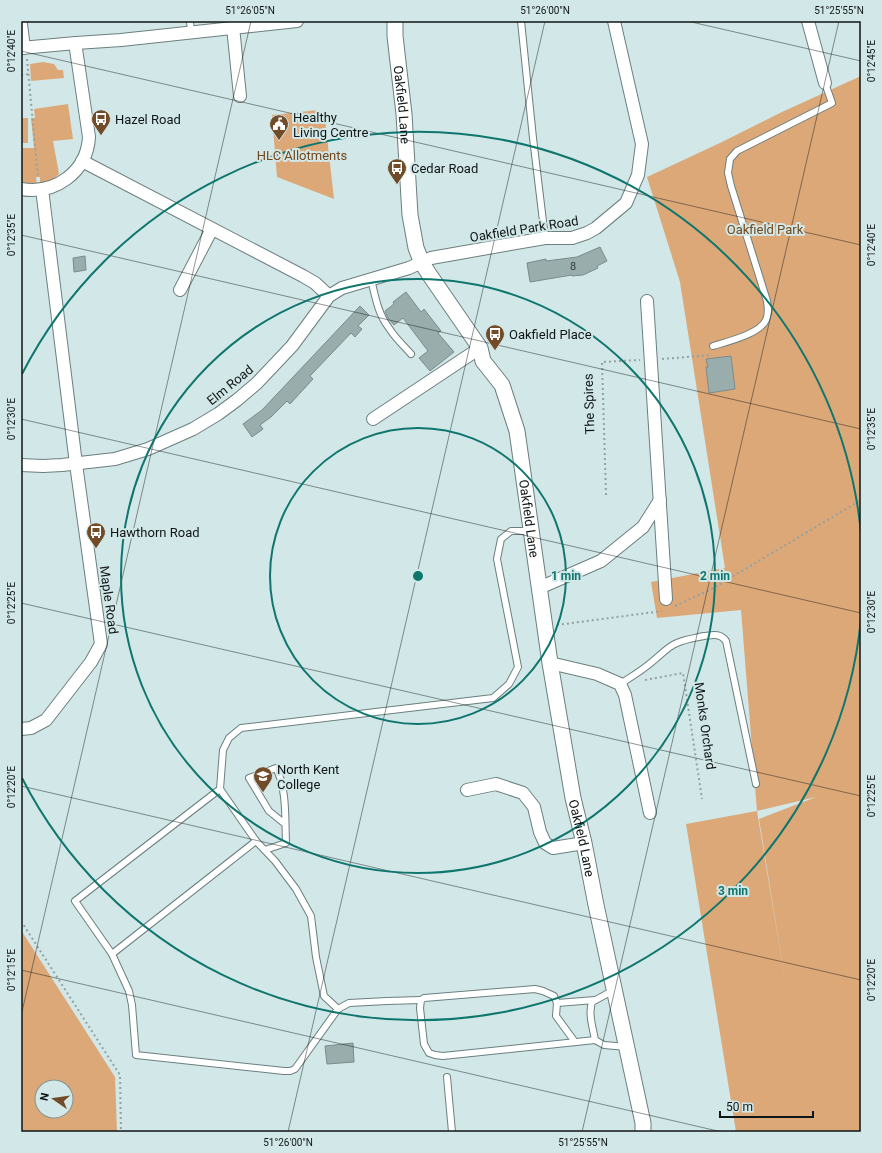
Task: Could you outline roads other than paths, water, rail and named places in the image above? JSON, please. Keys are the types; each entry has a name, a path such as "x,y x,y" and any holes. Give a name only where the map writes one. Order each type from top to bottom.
{"street":[{"path":"21,24 23,48 76,42 121,40 190,27 233,27 297,21"},
{"name":"Oakfield Lane","path":"395,21 395,36 404,114 410,215 416,248 431,277 480,348 484,361 502,385 517,431 544,627 573,798 584,843 643,1123 643,1132"},
{"name":"Oakfield Park Road","path":"422,262 434,258 545,238 572,238 596,228 626,203 638,175 642,144 614,21"},
{"path":"808,21 825,83"},
{"path":"233,27 240,96"},
{"path":"21,189 42,189 62,183 71,176 82,161 89,147 89,137 76,42"},
{"path":"82,161 303,276 315,283 329,296"},
{"path":"42,189 76,464"},
{"path":"180,290 212,229"},
{"name":"Elm Road","path":"21,465 43,466 76,464 121,458 148,450 188,432 218,414 253,387 292,346 329,296 342,288 409,268 422,262"},
{"path":"647,300 660,500 670,605"},
{"path":"373,419 480,348"},
{"name":"Maple Road","path":"21,729 31,728 46,720 91,662 101,644 76,464"},
{"path":"539,588 601,561 643,527 660,500"},
{"path":"550,663 597,674 620,684 625,694 650,814"},
{"path":"467,790 496,784 523,793 534,807 540,832 545,843 553,848 584,843"}],"lane":[{"path":"521,21 545,238"},
{"path":"713,346 736,340 760,328 766,322 768,312 767,301 731,186 728,173 730,159 737,151 832,103 825,83"},
{"path":"371,279 382,317 389,328 411,354"},
{"path":"338,1008 324,996 310,916 296,889 256,841 220,789 223,750 229,738 241,728 493,698 509,684 518,667 496,559 501,539 511,531 531,531"},
{"path":"620,684 676,643 712,635 720,635 723,637 726,641 756,784"},
{"path":"265,850 286,843 285,806 280,776 276,768 249,778 269,811 285,824"},
{"path":"220,789 75,901 112,954 129,991 132,1005 136,1055 290,1071 295,1069 338,1008 349,1003 421,1000 424,998 535,989 544,991 554,996 557,1003 556,1016 575,1042"},
{"path":"112,954 256,841"},
{"path":"595,1040 590,1007 592,1002 614,990"},
{"path":"421,1000 420,1008 424,1044 429,1053 435,1055 443,1056 595,1040 604,1045 627,1047"},
{"path":"557,1003 595,1000"},
{"path":"447,1077 452,1132"}],"place":[{"name":"Hazel Road","path":"101,136"},
{"name":"Healthy Living Centre","path":"279,141"},
{"name":"Cedar Road","path":"397,185"},
{"name":"Oakfield Place","path":"495,351"},
{"name":"Hawthorn Road","path":"96,549"},
{"name":"North Kent College","path":"263,793"}],"park label":[{"name":"HLC Allotments","path":"302,155"},
{"name":"Oakfield Park","path":"765,229"}]}
